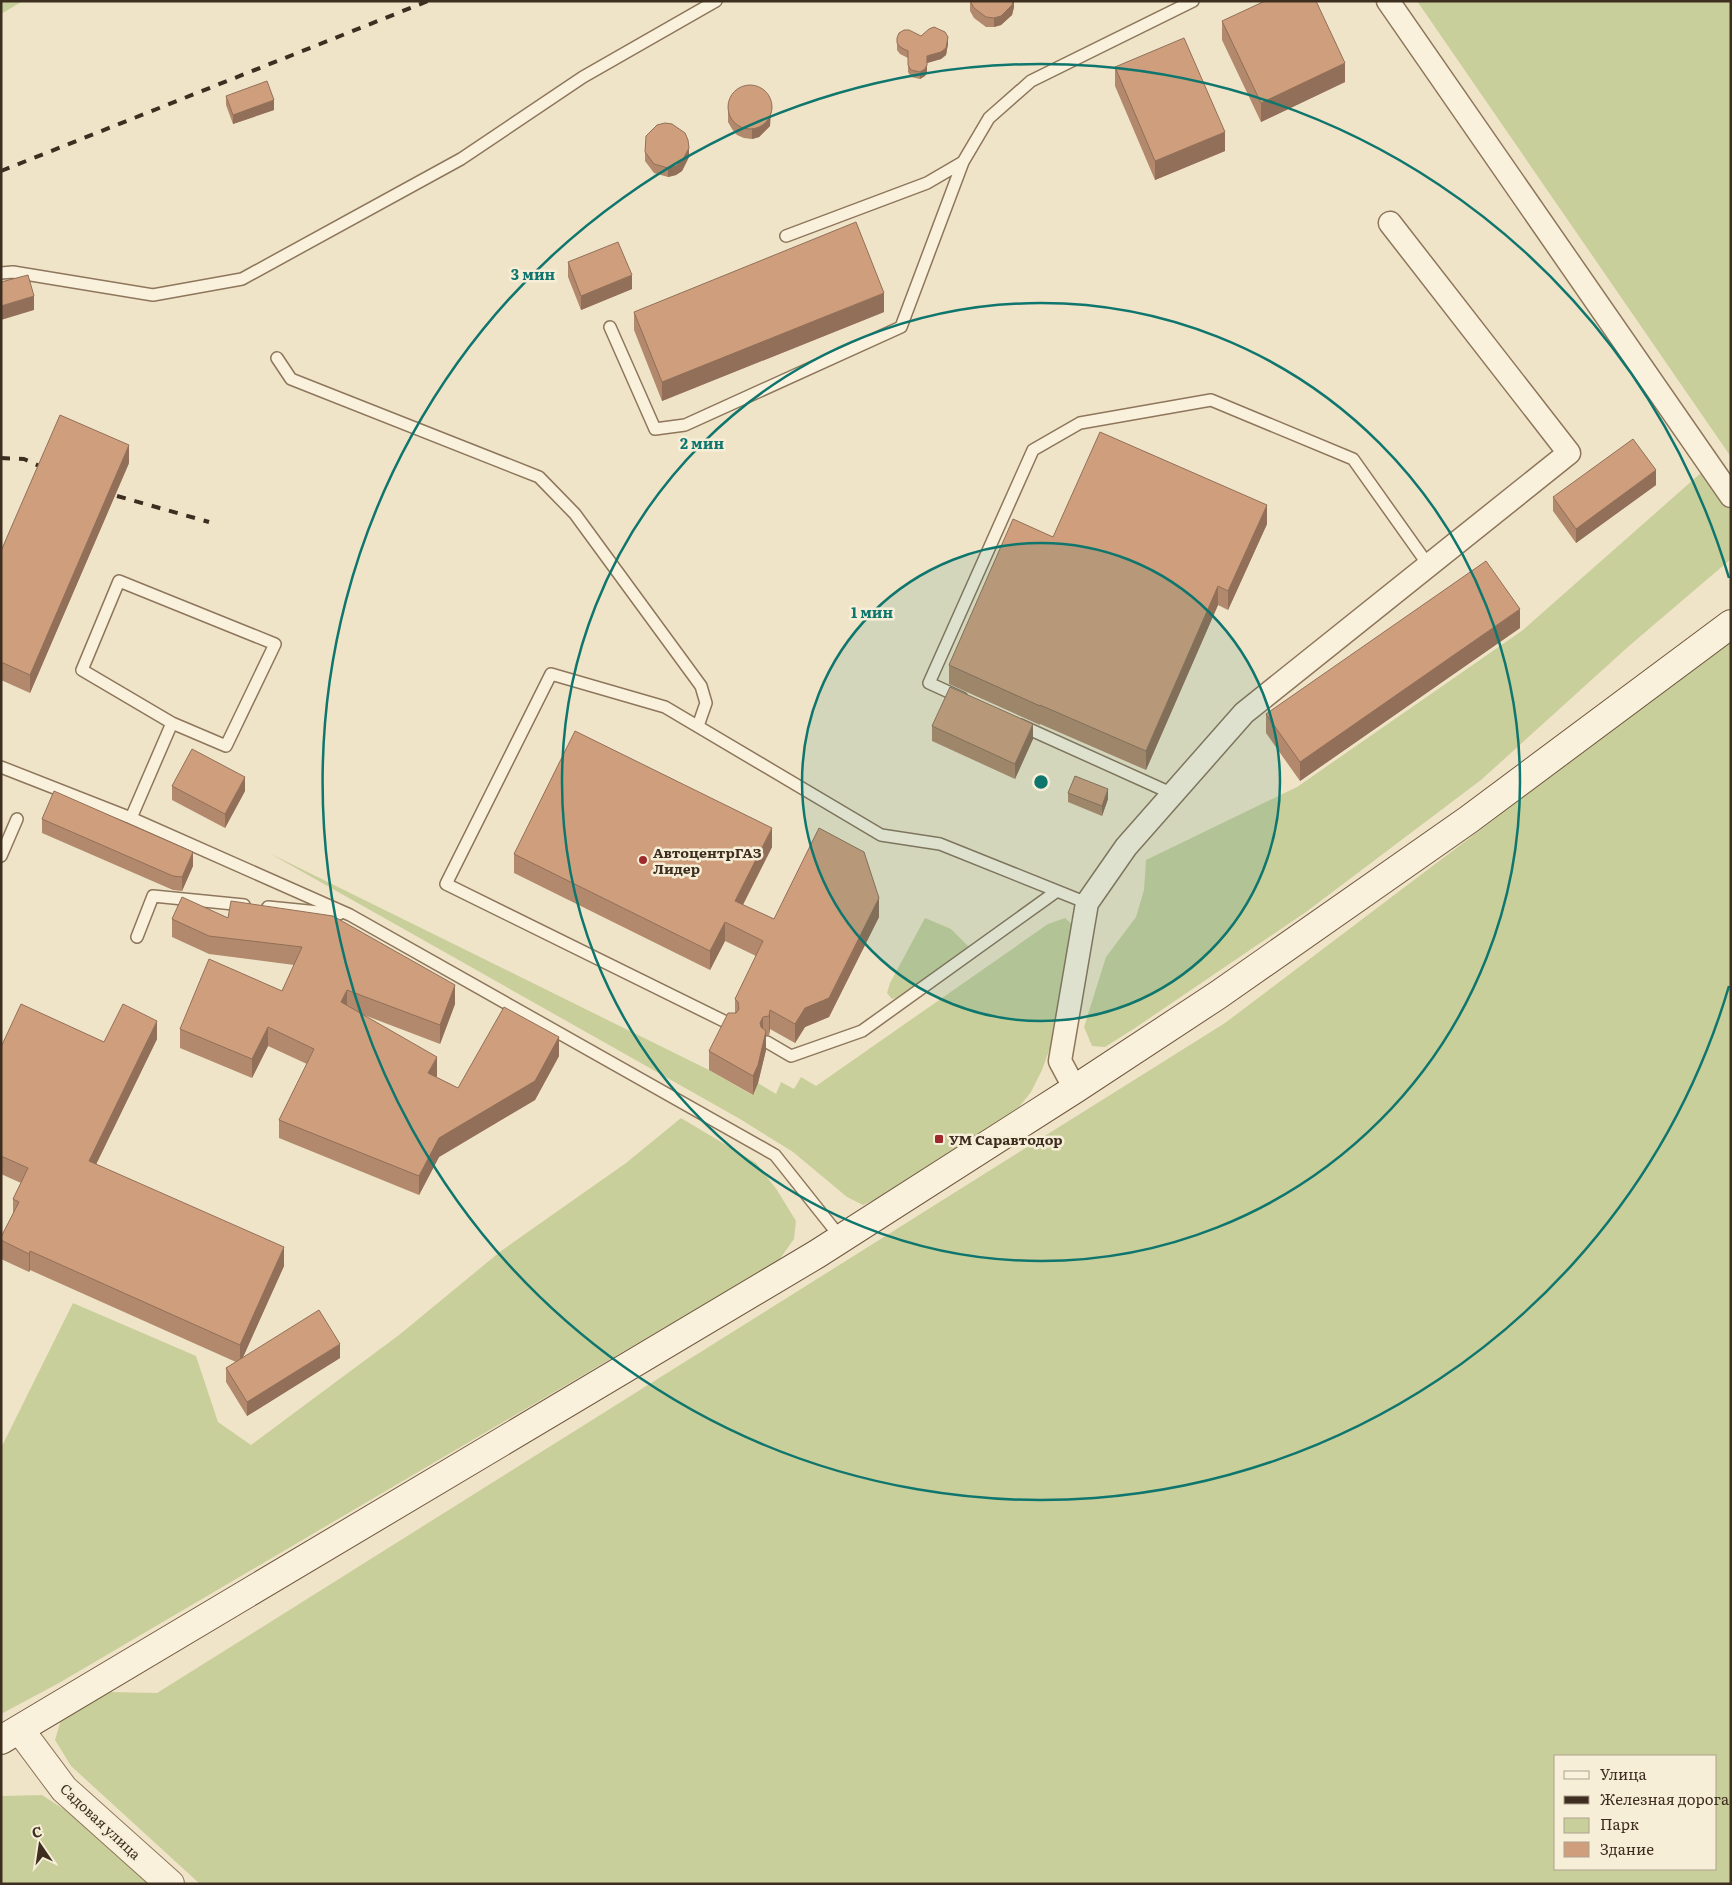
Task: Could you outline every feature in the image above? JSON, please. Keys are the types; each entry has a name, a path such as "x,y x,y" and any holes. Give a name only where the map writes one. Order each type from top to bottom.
{"main road":[{"path":"11,1735 817,1254 1075,1089 1218,995 1468,820 1731,624"},
{"name":"Садовая улица","path":"11,1735 64,1789 170,1884"}],"street":[{"path":"1388,1 1731,496"},
{"path":"1075,1089 1060,1061 1087,903 1126,847 1244,714 1570,453 1390,223"}],"lane":[{"path":"1,273 13,272 153,294 242,279 461,159 583,77 716,1"},
{"path":"610,327 655,429 685,424 901,328 964,162 989,118 1031,81 1193,1"},
{"path":"786,236 927,183 964,162"},
{"path":"277,358 291,379 539,477 574,514 701,686 706,702 698,726"},
{"path":"974,704 929,683 1034,450 1080,423 1211,400 1352,459 1429,566"},
{"path":"119,581 275,644 226,746 172,723 82,670 119,581"},
{"path":"732,1025 446,884 551,674 665,707 881,835 940,844 1087,903"},
{"path":"1010,720 1173,794"},
{"path":"131,818 172,723"},
{"path":"1,767 131,818 350,915 776,1155 841,1238"},
{"path":"1,856 17,819"},
{"path":"767,1042 791,1056 862,1031 1057,891"},
{"path":"137,937 153,896 350,915"}],"green space":[{"path":"1,1 23,1 1,14"},
{"path":"1417,1 1731,1 1731,457"},
{"path":"1702,472 1731,512 1731,559 1629,646 1481,780 1306,912 1105,1047 1092,1046 1084,1027 1106,957 1136,917 1144,890 1146,860 1297,787 1523,630"},
{"path":"1731,640 1731,1884 200,1884 71,1766 55,1740 62,1716 110,1692 157,1693 1225,1023"},
{"path":"269,853 709,1070 752,1095 758,1083 776,1094 781,1082 794,1089 801,1077 816,1086 1048,924 1065,918 1077,929 1080,965 1042,1070 1031,1092 1019,1107 874,1200 863,1205 847,1197 793,1152 740,1119"},
{"path":"925,918 951,929 969,947 899,997 892,999 887,993 890,983"},
{"path":"681,1118 756,1163 777,1190 796,1221 794,1239 779,1260 59,1683 1,1714 1,1448 73,1303 196,1356 218,1422 251,1445 399,1335 501,1251 626,1163"},
{"path":"42,1795 100,1833 156,1884 1,1884 1,1796"}],"building":[{"path":"970,1 1013,1 1012,5 1001,16 994,18 986,17 974,8"},
{"path":"1265,1 1316,1 1345,63 1261,103 1222,21"},
{"path":"934,27 945,32 948,37 946,48 941,52 927,56 925,69 920,72 911,70 908,65 908,51 897,43 899,33 909,30 921,36"},
{"path":"1184,38 1225,132 1155,161 1115,67"},
{"path":"267,81 274,100 233,115 226,96"},
{"path":"750,85 762,89 768,95 772,107 768,119 762,125 750,129 738,125 732,119 728,107 732,95 738,89"},
{"path":"672,124 685,133 689,148 682,161 676,166 668,168 654,164 645,152 646,136 657,125"},
{"path":"856,222 884,293 662,382 634,312"},
{"path":"618,242 632,275 581,296 568,262"},
{"path":"28,275 34,296 1,306 1,282"},
{"path":"60,415 129,445 30,675 1,662 1,551"},
{"path":"1100,432 1267,505 1228,591 1218,586 1146,751 949,665 1013,519 1053,537"},
{"path":"1633,439 1656,470 1576,529 1553,497"},
{"path":"1486,561 1520,609 1300,762 1266,714"},
{"path":"950,687 1033,724 1015,764 932,726"},
{"path":"575,731 772,828 735,901 774,919 819,828 864,852 879,898 829,998 805,1008 795,1024 770,1010 769,1016 763,1017 760,1023 761,1027 766,1031 758,1065 753,1076 709,1051 728,1013 736,1013 739,1009 738,1002 735,999 763,941 725,922 710,951 514,854"},
{"path":"192,749 245,777 225,814 172,786"},
{"path":"1075,776 1108,789 1102,806 1068,793"},
{"path":"54,791 193,852 182,877 173,876 42,819"},
{"path":"182,897 228,918 231,901 333,916 455,985 440,1025 347,990 341,1002 437,1057 428,1073 458,1088 504,1007 559,1037 535,1081 439,1138 419,1176 279,1120 314,1049 268,1027 252,1059 180,1029 209,959 282,991 302,947 209,936 172,919"},
{"path":"21,1004 104,1042 123,1004 157,1021 89,1161 284,1247 240,1345 30,1251 29,1254 1,1240 19,1202 13,1199 28,1168 1,1156 1,1047"},
{"path":"319,1310 340,1344 247,1402 226,1368"}],"railway":[{"path":"1,171 428,1"},
{"path":"1,458 24,459 46,469"},
{"path":"117,496 209,522"}],"place":[{"name":"АвтоцентрГАЗ Лидер","path":"643,860"},
{"name":"УМ Саравтодор","path":"939,1139"}]}
